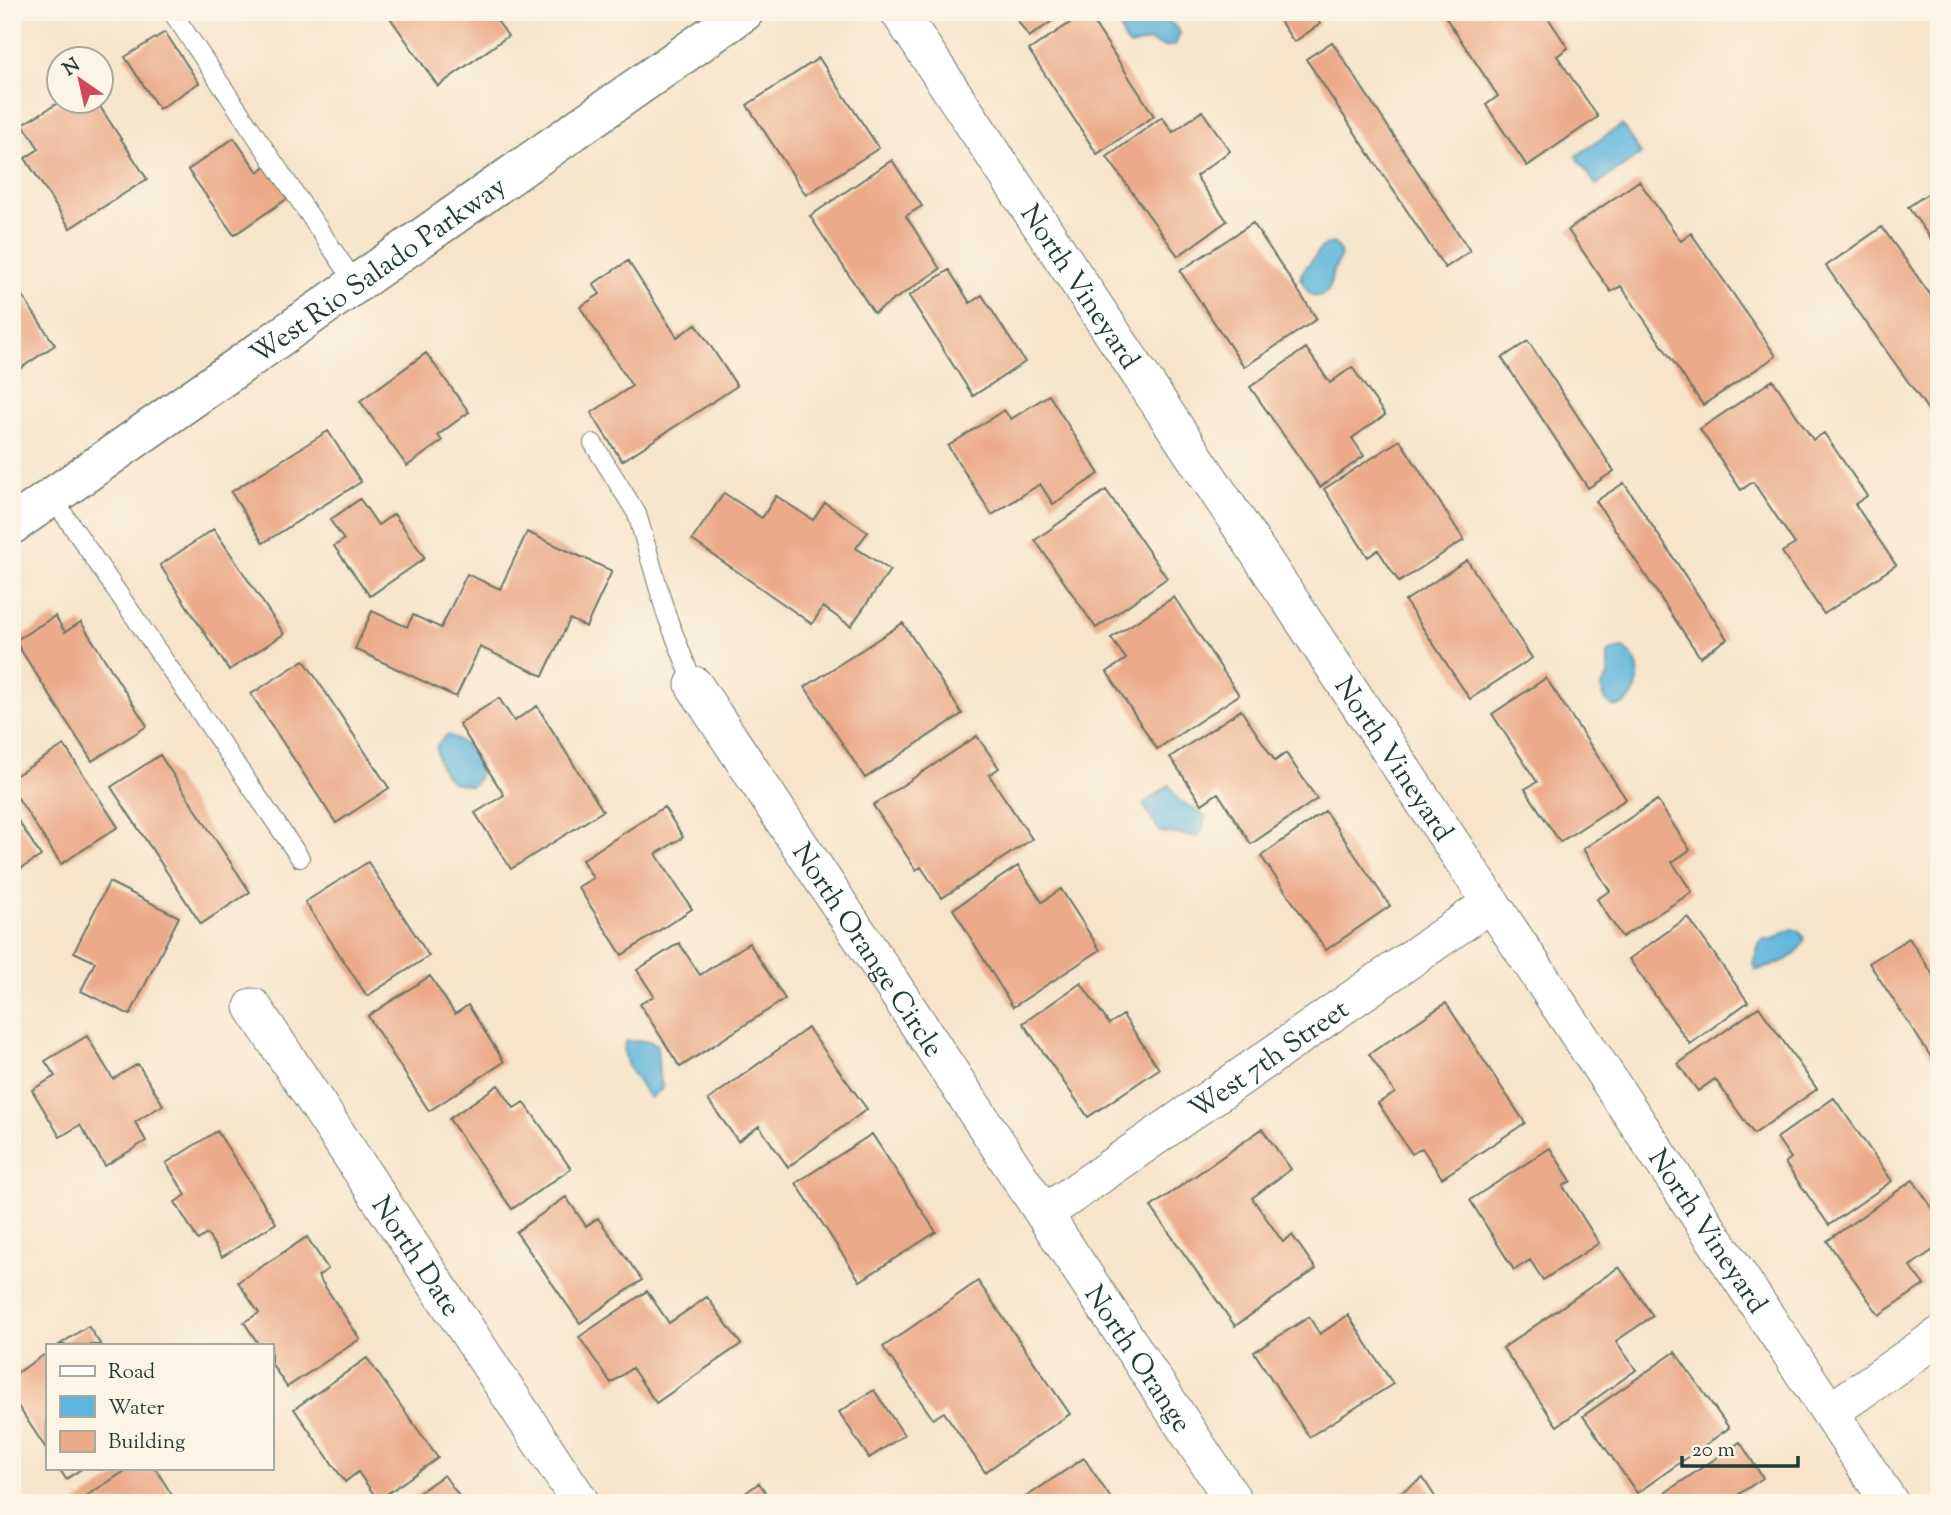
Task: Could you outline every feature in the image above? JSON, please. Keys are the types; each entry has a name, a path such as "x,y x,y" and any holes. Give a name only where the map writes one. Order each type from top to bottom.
{"main road":[{"name":"West Rio Salado Parkway","path":"12,525 744,12"}],"street":[{"name":"North Vineyard","path":"900,12 1890,1503"},
{"name":"North Orange Circle","path":"694,685 1044,1214"},
{"name":"West 7th Street","path":"1044,1214 1492,903"},
{"name":"North Date","path":"253,1007 582,1503"},
{"name":"North Orange","path":"1044,1214 1235,1503"},
{"path":"1830,1412 1939,1336"}],"lane":[{"path":"173,12 356,284"},
{"path":"593,443 637,514 666,614 694,685"},
{"path":"52,497 300,858"}],"water":[{"path":"1146,12 1159,12 1176,27 1180,33 1175,45 1163,47 1149,41 1130,46 1127,43 1121,30 1125,19"},
{"path":"1622,125 1641,154 1596,185 1576,156"},
{"path":"1332,243 1338,247 1341,255 1333,272 1330,288 1322,295 1313,295 1306,288 1301,274 1322,247"},
{"path":"1623,648 1635,660 1637,683 1626,702 1620,706 1612,706 1606,701 1601,688 1608,676 1608,653"},
{"path":"447,735 469,749 478,764 477,780 471,786 452,782 440,765 437,745"},
{"path":"1169,785 1177,799 1206,816 1199,837 1160,832 1143,804"},
{"path":"1792,929 1800,931 1804,939 1797,952 1778,964 1756,970 1753,963 1760,942 1773,939"},
{"path":"626,1041 649,1041 657,1045 659,1075 663,1088 650,1098 627,1064 624,1049"}],"building":[{"path":"386,12 491,12 508,36 438,86"},
{"path":"1012,12 1065,12 1029,37"},
{"path":"1087,12 1154,116 1097,154 1029,50"},
{"path":"1274,12 1313,12 1320,24 1294,42"},
{"path":"1442,12 1544,12 1568,48 1557,56 1598,117 1527,166 1486,105 1498,96"},
{"path":"165,32 199,83 159,109 125,57"},
{"path":"1332,42 1470,251 1445,268 1306,59"},
{"path":"819,58 879,148 806,195 747,105"},
{"path":"46,110 46,116 106,116 147,179 70,228 25,158 39,149 23,124"},
{"path":"1202,111 1230,151 1196,176 1227,221 1178,256 1107,157 1162,117 1173,132"},
{"path":"234,138 258,172 268,164 291,196 234,235 188,170"},
{"path":"892,160 922,206 906,216 940,269 874,313 810,216"},
{"path":"1639,181 1681,241 1691,233 1776,356 1703,405 1621,286 1611,292 1568,230"},
{"path":"1939,186 1939,250 1908,207"},
{"path":"1253,223 1317,319 1244,367 1180,271"},
{"path":"1882,227 1939,307 1939,409 1931,414 1826,266"},
{"path":"628,261 677,337 696,324 737,386 622,461 591,413 632,386 580,307 600,294 593,284"},
{"path":"949,270 970,303 982,295 1025,362 973,396 909,296"},
{"path":"21,294 55,345 12,374 12,300"},
{"path":"1528,341 1614,471 1588,488 1502,358"},
{"path":"1306,348 1330,383 1352,367 1385,415 1352,438 1364,456 1320,487 1250,387"},
{"path":"426,353 469,412 438,435 442,441 407,466 360,401"},
{"path":"1773,380 1813,440 1824,433 1867,496 1855,504 1896,565 1824,614 1782,552 1795,544 1753,482 1741,490 1700,429"},
{"path":"1049,395 1099,474 1053,504 1040,484 992,515 948,446 1004,410 1011,419"},
{"path":"328,431 361,482 263,543 231,492"},
{"path":"1400,440 1464,540 1399,582 1378,550 1368,557 1324,489"},
{"path":"1624,483 1727,639 1700,657 1596,501"},
{"path":"1106,490 1167,578 1096,628 1035,540"},
{"path":"724,493 762,518 776,496 813,520 825,503 868,532 856,548 890,570 851,626 823,607 812,624 692,540"},
{"path":"360,499 378,525 394,514 425,558 370,596 334,546 344,540 330,520"},
{"path":"214,529 284,634 229,670 160,565"},
{"path":"527,532 612,571 586,627 570,619 543,676 480,647 456,697 355,649 372,611 407,627 413,615 441,628 467,574 500,589"},
{"path":"1467,560 1532,658 1470,699 1405,601"},
{"path":"1174,597 1239,695 1157,749 1107,672 1126,659 1111,638"},
{"path":"55,616 65,632 81,622 147,726 92,761 15,641"},
{"path":"903,623 962,714 865,778 805,687"},
{"path":"304,660 389,788 336,823 251,694"},
{"path":"1546,678 1626,799 1560,842 1525,789 1537,782 1492,714"},
{"path":"499,698 514,721 537,706 603,811 511,869 475,813 504,795 459,724"},
{"path":"1241,710 1275,761 1286,753 1317,799 1251,844 1218,793 1202,804 1170,757"},
{"path":"977,736 999,768 989,775 1032,839 942,898 921,867 916,870 873,805"},
{"path":"64,745 118,827 61,864 12,789 12,778"},
{"path":"160,755 250,892 201,924 111,787"},
{"path":"1657,800 1690,850 1672,862 1692,892 1622,937 1597,899 1610,891 1583,849"},
{"path":"664,807 683,837 656,854 692,909 622,955 578,887 593,878 582,860"},
{"path":"12,811 41,856 12,874"},
{"path":"1325,811 1390,906 1326,950 1261,856"},
{"path":"368,862 429,956 367,996 305,902"},
{"path":"1018,866 1042,902 1061,889 1100,950 1013,1007 953,909"},
{"path":"109,882 179,917 130,1015 81,991 95,962 74,952"},
{"path":"1688,917 1748,1002 1690,1044 1629,959"},
{"path":"1909,938 1939,984 1939,1069 1869,963"},
{"path":"679,943 700,975 749,943 785,999 680,1067 640,1004 654,996 637,970"},
{"path":"430,976 455,1014 468,1005 504,1062 429,1111 368,1016"},
{"path":"1081,983 1109,1024 1123,1015 1159,1069 1088,1117 1023,1023"},
{"path":"1446,1003 1525,1123 1442,1178 1422,1148 1412,1154 1378,1103 1395,1093 1369,1054"},
{"path":"1759,1007 1817,1089 1754,1134 1715,1079 1698,1091 1678,1064"},
{"path":"808,1028 867,1109 788,1167 759,1126 738,1141 708,1100"},
{"path":"87,1036 113,1079 138,1064 163,1105 135,1122 146,1141 105,1166 80,1125 60,1137 32,1090 55,1076 45,1061"},
{"path":"498,1085 514,1108 524,1102 571,1169 512,1209 449,1119"},
{"path":"1834,1098 1892,1181 1829,1225 1785,1163 1791,1158 1777,1138"},
{"path":"1262,1129 1291,1169 1252,1198 1283,1242 1292,1235 1316,1269 1235,1326 1151,1207"},
{"path":"217,1131 276,1223 222,1257 207,1234 198,1240 175,1202 186,1195 166,1163"},
{"path":"872,1134 936,1232 860,1281 796,1183"},
{"path":"1550,1148 1571,1181 1563,1186 1599,1243 1543,1280 1530,1260 1514,1270 1470,1200"},
{"path":"1913,1180 1939,1218 1939,1246 1910,1266 1924,1285 1879,1315 1827,1241"},
{"path":"566,1197 586,1226 598,1218 642,1280 580,1323 516,1232"},
{"path":"307,1237 328,1269 318,1276 360,1339 287,1387 273,1366 273,1344 258,1344 244,1322 259,1313 238,1282"},
{"path":"1619,1267 1653,1316 1616,1341 1636,1370 1557,1426 1503,1348"},
{"path":"978,1281 1070,1414 985,1472 944,1412 933,1419 883,1347"},
{"path":"647,1291 669,1323 707,1297 741,1344 656,1403 632,1368 611,1383 579,1337"},
{"path":"1348,1315 1393,1384 1309,1437 1254,1352 1309,1317 1320,1334"},
{"path":"88,1326 100,1344 61,1344"},
{"path":"1675,1352 1729,1428 1637,1493 1583,1416"},
{"path":"46,1354 46,1448 12,1397 12,1376"},
{"path":"367,1358 438,1458 378,1500 358,1472 345,1482 294,1409"},
{"path":"874,1390 904,1435 869,1458 839,1412"},
{"path":"1740,1442 1763,1478 1739,1494 1745,1503 1650,1503"},
{"path":"1084,1458 1114,1503 1017,1503"},
{"path":"60,1470 80,1470 66,1479"},
{"path":"127,1470 156,1470 177,1503 75,1503"},
{"path":"444,1475 464,1503 404,1503"},
{"path":"1423,1478 1439,1503 1384,1503"},
{"path":"759,1483 773,1503 732,1503"}]}
